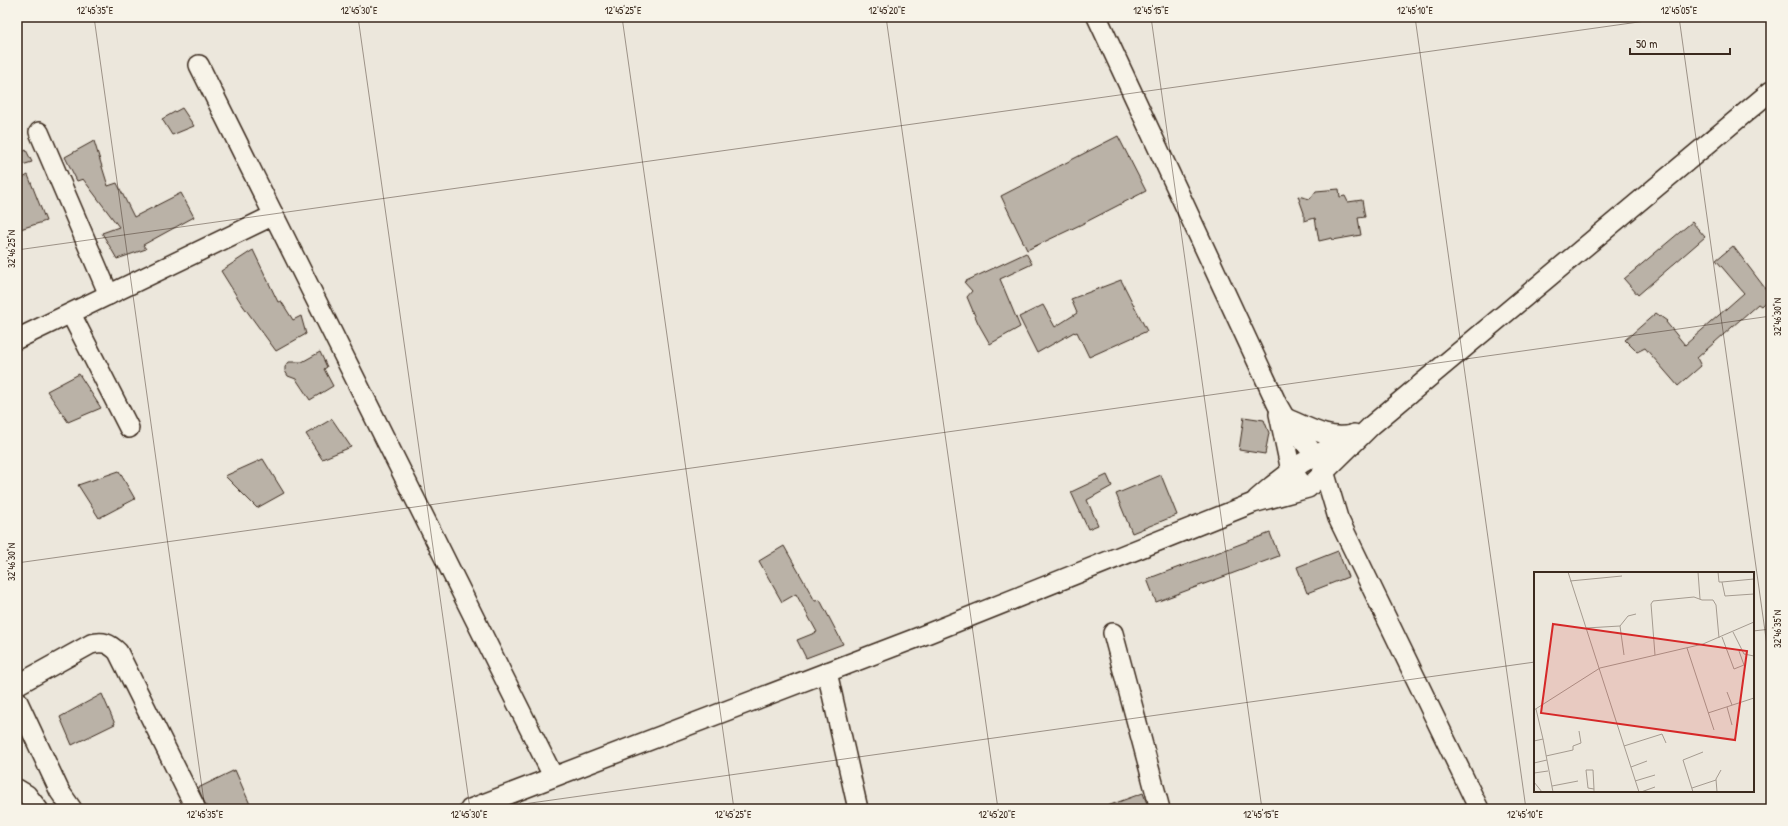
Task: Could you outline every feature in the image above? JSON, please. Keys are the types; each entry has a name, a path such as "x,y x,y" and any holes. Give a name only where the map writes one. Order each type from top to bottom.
{"street":[{"path":"1097,17 1281,411 1322,464 1338,518 1479,809"},
{"path":"199,65 552,776"},
{"path":"470,809 552,776 919,637 1253,503 1308,488 1325,473 1372,425 1771,91"},
{"path":"39,132 109,295"},
{"path":"17,339 274,214"},
{"path":"71,314 129,428"},
{"path":"1281,411 1312,430 1333,436 1343,437 1355,434"},
{"path":"1281,411 1291,470 1300,481 1338,518"},
{"path":"1253,503 1291,470 1372,425"},
{"path":"1113,633 1160,809"},
{"path":"17,685 91,644 100,642 110,645 118,652 128,671 196,809"},
{"path":"827,672 858,809"},
{"path":"17,700 60,792 72,809"},
{"path":"17,789 27,795 38,809"}],"building":[{"path":"182,108 194,126 172,135 162,119"},
{"path":"1118,136 1146,191 1027,250 1001,196"},
{"path":"94,141 108,186 117,183 134,217 181,193 194,217 143,245 146,249 117,259 102,233 119,227 83,179 77,181 65,157"},
{"path":"26,150 32,162 22,165 17,155"},
{"path":"28,175 46,221 17,230 17,181"},
{"path":"1339,189 1340,197 1345,196 1348,202 1362,200 1365,217 1358,218 1361,235 1319,241 1315,218 1304,221 1304,213 1298,196 1310,199 1316,191"},
{"path":"1692,222 1705,237 1638,295 1624,279"},
{"path":"1733,246 1771,296 1761,306 1758,304 1697,358 1701,366 1678,386 1645,348 1637,352 1625,340 1656,313 1667,321 1666,322 1685,345 1744,293 1716,260"},
{"path":"253,250 278,302 281,301 293,320 301,316 306,334 276,351 241,303 221,271"},
{"path":"1026,253 1032,264 1000,279 1020,327 990,344 978,323 967,297 972,291 964,282"},
{"path":"1121,280 1147,331 1089,357 1077,332 1074,332 1037,353 1019,317 1043,305 1055,327 1077,313 1071,299"},
{"path":"320,352 327,367 324,369 333,386 310,400 296,379 288,376 285,371 285,367 289,362 302,362"},
{"path":"79,374 101,408 68,422 47,391"},
{"path":"1244,417 1264,420 1269,433 1265,454 1239,450"},
{"path":"332,419 351,447 322,459 306,434"},
{"path":"263,459 284,493 257,508 225,476"},
{"path":"119,471 135,499 99,518 78,485"},
{"path":"1107,475 1112,486 1087,500 1098,525 1088,529 1071,492"},
{"path":"1161,475 1177,515 1132,533 1116,494"},
{"path":"1270,533 1279,556 1156,602 1147,579"},
{"path":"784,546 815,601 820,600 843,644 806,658 797,640 817,632 796,594 782,602 759,561"},
{"path":"1338,551 1348,577 1307,593 1297,567"},
{"path":"102,694 115,724 72,745 60,717"},
{"path":"235,770 252,809 207,809 198,788"},
{"path":"1143,793 1149,809 1102,809 1102,808"}]}
